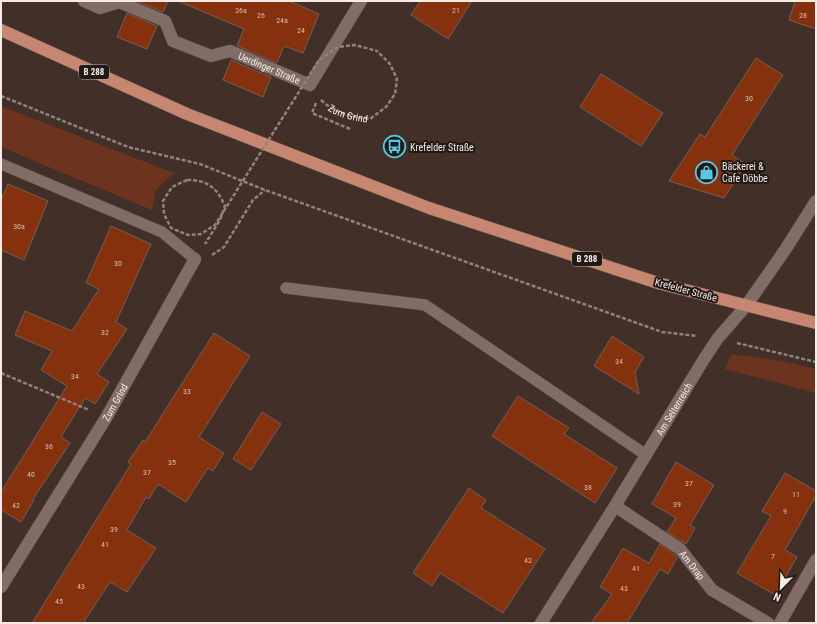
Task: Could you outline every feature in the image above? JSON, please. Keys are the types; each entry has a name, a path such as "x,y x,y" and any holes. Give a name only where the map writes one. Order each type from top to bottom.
{"main road":[{"name":"Krefelder Straße","path":"1,30 187,114 429,208 658,283 816,324"}],"street":[{"name":"Uerdinger Straße","path":"84,1 100,8 120,2 166,21 173,41 211,56 230,51 310,85 360,1"},
{"name":"Am Seltenreich","path":"541,623 616,506 718,338 746,306 785,250 816,201"},
{"name":"Zum Grind","path":"1,587 106,418 195,259"},
{"name":"Am Drap","path":"616,506 680,549 712,590 768,623"},
{"path":"780,623 816,560"}],"lane":[{"path":"1,164 162,232 195,259"},
{"path":"286,288 425,305 646,456"}],"path":[{"name":"Zum Grind","path":"195,259 220,220 225,206 220,195 212,186 198,180 188,180 172,187 163,201 164,214 171,228 188,235 201,234 215,225 319,60 338,47 355,45 377,51 390,64 397,79 395,94 386,107 370,119 349,116 330,108 319,97 312,113 350,129"},
{"path":"1,96 128,147 200,164 265,190 662,332 718,338 816,362"},
{"path":"195,259 206,259 224,247 253,200 265,190"},
{"path":"1,373 106,418"}],"shaded area":[{"path":"1,106 174,173 156,190 152,210 1,147"},
{"path":"731,354 782,361 816,369 816,393 725,369"}],"building":[{"path":"136,1 168,1 163,12"},
{"path":"178,1 289,1 319,14 303,53 284,46 277,63 237,46 244,29"},
{"path":"420,1 472,1 448,39 411,15"},
{"path":"795,1 816,1 816,29 789,20"},
{"path":"127,13 157,26 147,49 117,37"},
{"path":"756,58 783,75 732,155 746,164 724,198 669,181 700,134 705,137"},
{"path":"231,60 271,77 263,97 223,80"},
{"path":"601,74 663,113 641,146 580,107"},
{"path":"8,184 48,201 24,260 1,250 1,200"},
{"path":"111,226 151,244 116,322 127,329 97,374 109,382 95,404 85,398 61,437 70,443 33,499 34,500 21,522 1,510 1,492 67,386 41,370 52,351 15,335 25,311 72,331 99,289 86,283"},
{"path":"214,333 250,356 199,437 224,453 213,471 208,468 186,502 158,484 149,499 146,497 127,530 156,548 127,592 110,582 83,623 32,623 131,464 128,462 143,440 145,442"},
{"path":"612,336 644,357 635,372 639,394 594,366"},
{"path":"518,396 569,428 564,434 617,468 595,503 492,436"},
{"path":"262,412 281,424 251,470 233,459"},
{"path":"676,462 714,485 690,525 695,528 686,544 667,532 676,518 652,504"},
{"path":"785,473 816,491 816,496 785,550 797,557 775,595 737,573 771,516 762,511"},
{"path":"469,488 486,500 481,508 545,549 503,613 440,573 432,586 413,573"},
{"path":"660,544 677,558 668,574 660,569 627,623 591,623 612,594 600,587 623,548 649,563"}],"place":[{"name":"Krefelder Straße","path":"394,147"},
{"name":"Bäckerei & Cafe Döbbe","path":"707,172"}]}
